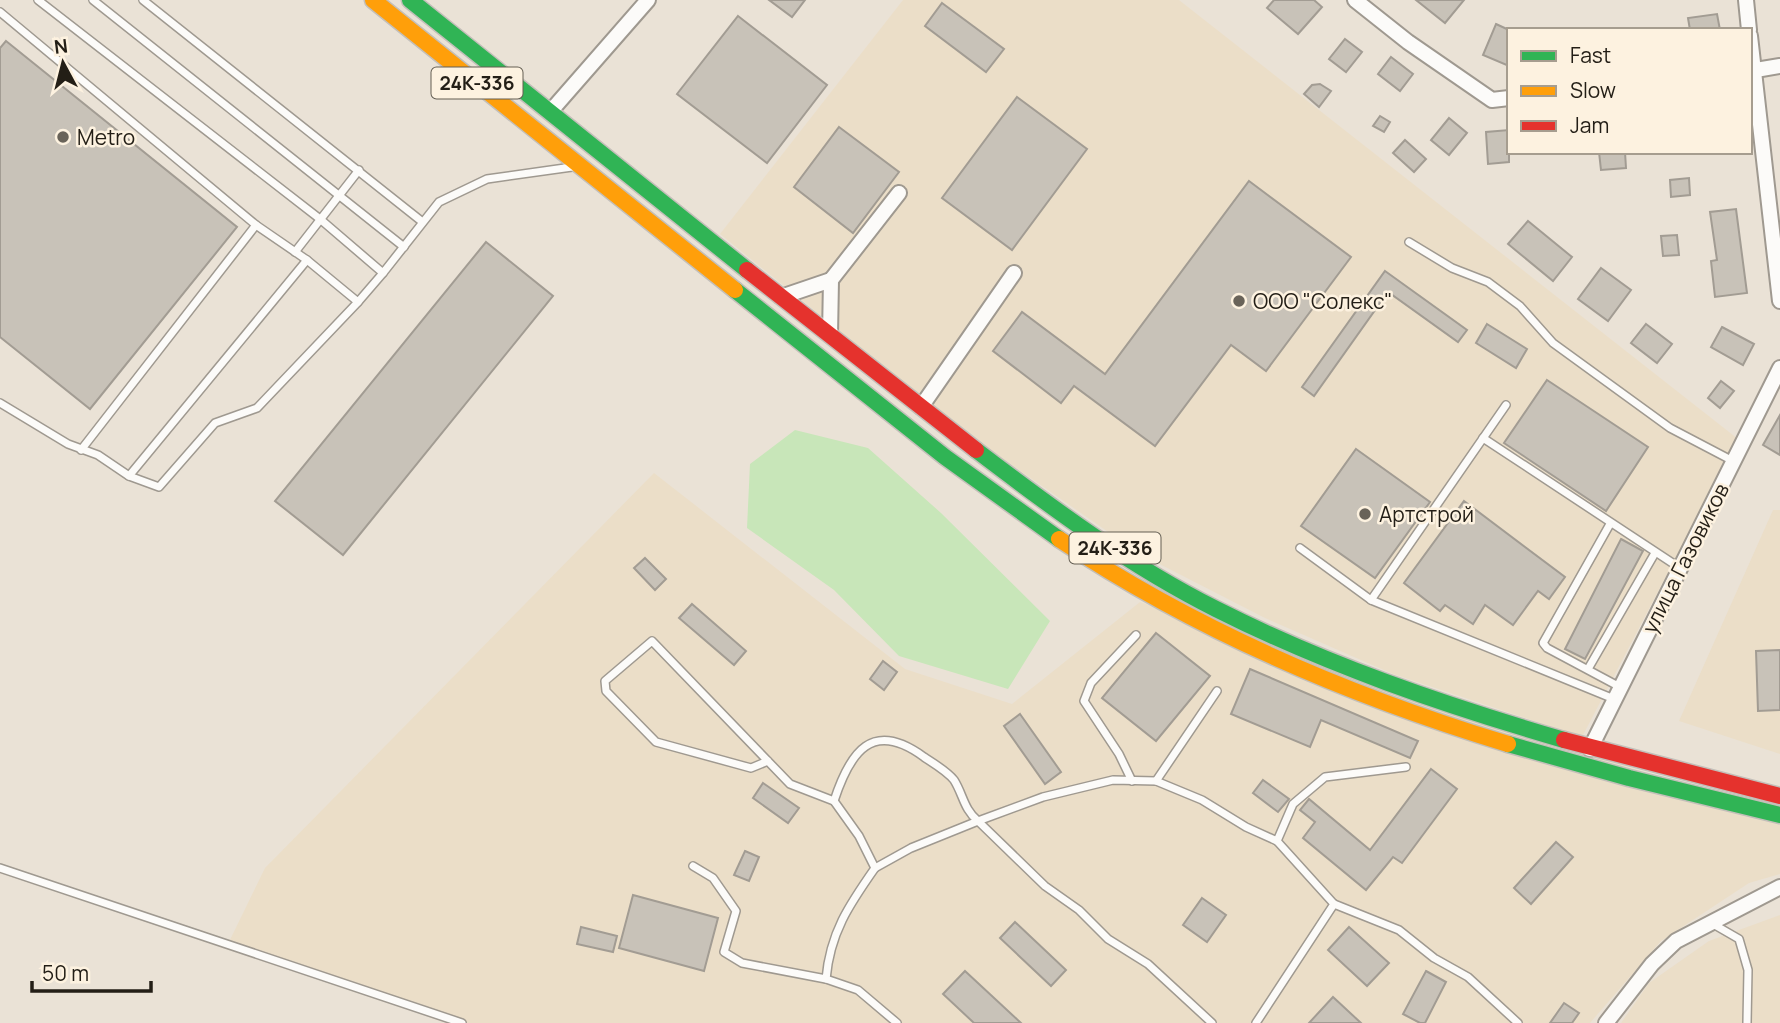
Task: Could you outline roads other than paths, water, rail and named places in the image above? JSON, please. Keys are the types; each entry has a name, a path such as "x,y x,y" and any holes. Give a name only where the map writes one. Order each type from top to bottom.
{"main road":[{"name":"24К-336","path":"373,0 955,464 1127,583 1182,613 1287,663 1414,715 1573,763 1780,815"},
{"name":"24К-336","path":"410,0 989,461 1143,568 1215,608 1371,678 1468,713 1590,748 1780,796"}],"street":[{"path":"550,112 648,0"},
{"path":"1355,0 1408,42 1492,100 1507,98"},
{"path":"1746,0 1749,28"},
{"path":"1780,66 1752,71 1780,301"},
{"path":"780,297 831,280 899,193"},
{"path":"921,407 1014,273"},
{"path":"830,335 831,280"},
{"name":"улица Газовиков","path":"1590,748 1780,368"},
{"path":"1606,1023 1652,964 1676,941 1780,887"}],"lane":[{"path":"38,0 320,219 383,272"},
{"path":"93,0 404,247"},
{"path":"143,0 420,220"},
{"path":"0,12 256,225 307,260 358,302"},
{"path":"0,402 129,476 159,487 215,423 257,408 358,302 439,202 487,179 580,166"},
{"path":"295,252 359,170"},
{"path":"81,450 256,225"},
{"path":"1409,242 1452,268 1489,282 1520,306 1553,343 1670,428 1733,461"},
{"path":"129,476 307,260"},
{"path":"1371,600 1506,405"},
{"path":"1483,438 1680,568"},
{"path":"1610,524 1543,639 1547,648 1588,669 1617,693"},
{"path":"1300,548 1371,600 1617,693"},
{"path":"1588,669 1656,553"},
{"path":"1132,780 1119,754 1084,701 1091,683 1136,635"},
{"path":"768,761 751,768 656,742 606,691 605,681 652,641 768,761 790,785 834,801 859,836 875,868"},
{"path":"1156,781 1217,691"},
{"path":"834,801 843,774 861,747 886,739 913,749 953,778 970,814 1045,886 1079,910 1108,939 1148,964 1212,1023"},
{"path":"1277,841 1293,804 1325,777 1406,767"},
{"path":"826,979 828,950 847,908 875,868 911,848 1043,797 1113,780 1156,781 1202,800 1245,827 1277,841 1335,904 1399,930 1434,958 1468,977 1518,1023"},
{"path":"692,866 713,878 736,911 724,952 742,963 826,979 858,990 897,1023"},
{"path":"0,868 462,1023"},
{"path":"1256,1023 1335,904"},
{"path":"1712,923 1739,939 1748,970 1746,1023"}],"place":[{"name":"Metro","path":"63,137"},
{"name":"ООО \"Солекс\"","path":"1239,301"},
{"name":"Артстрой","path":"1365,514"}]}
